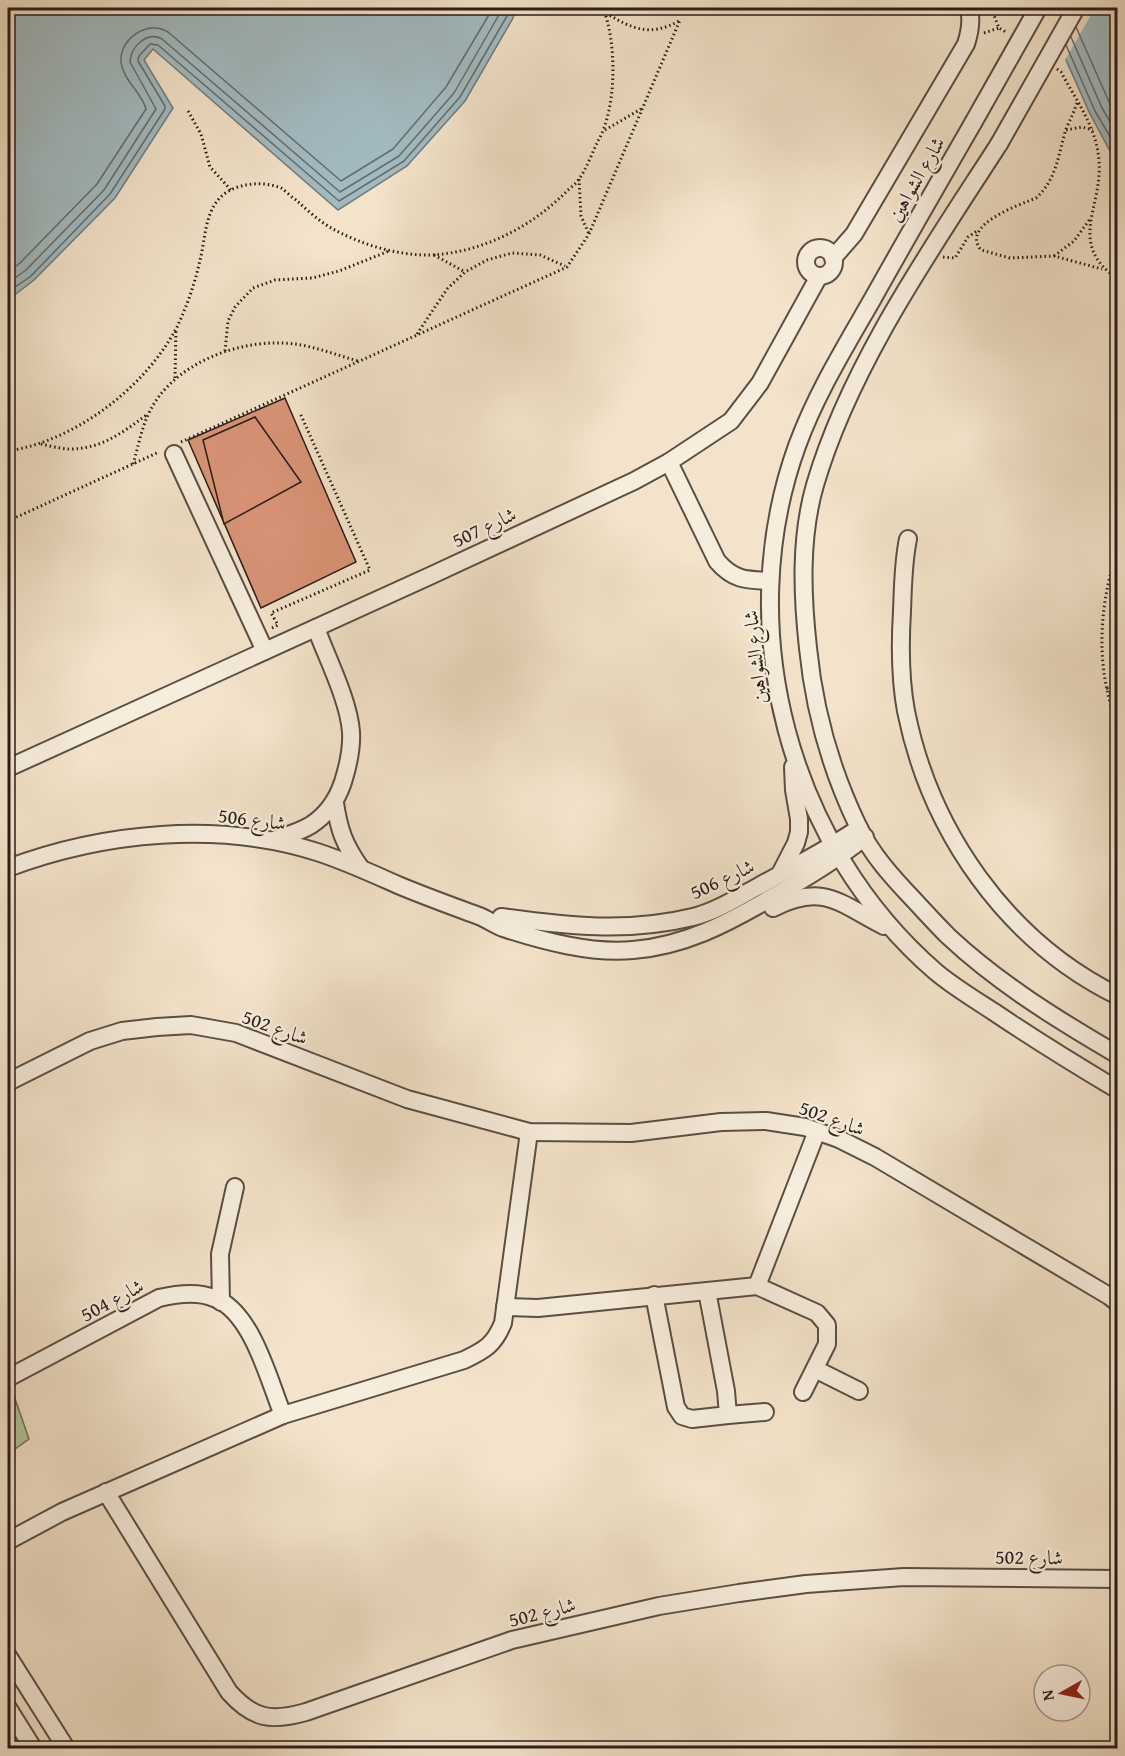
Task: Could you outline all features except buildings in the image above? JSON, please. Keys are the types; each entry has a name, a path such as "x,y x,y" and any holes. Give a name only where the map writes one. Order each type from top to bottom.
{"street":[{"path":"833,258 854,234 966,44 970,33 969,8"},
{"name":"شارع الشواهين","path":"1038,8 816,401 798,444 778,518 770,581 770,630 784,723 794,757 817,814 864,895 893,930 938,974 964,993 1118,1090"},
{"path":"1076,8 999,144 927,256 866,362 836,425 815,485 807,521 803,568 805,621 812,681 821,726 843,790 862,833 888,873 947,935 978,962 1054,1017 1118,1055"},
{"path":"820,247 828,250 833,258 833,266 828,273 819,276 811,273 806,266 806,257 812,250 820,247"},
{"name":"شارع 507","path":"8,768 634,481 669,462 731,421 760,383 819,276"},
{"path":"172,449 265,651"},
{"path":"669,462 717,561 725,571 738,578 770,581"},
{"path":"908,539 904,558 901,667 915,748 931,794 952,837 1002,908 1034,940 1065,964 1118,996"},
{"path":"272,841 309,827 335,802 351,750 351,730 337,683 316,628"},
{"path":"780,875 799,832 793,780 794,757"},
{"path":"335,802 342,838 360,867"},
{"name":"شارع 506","path":"8,867 42,855 148,836 218,834 272,841 318,852 360,867 440,903 482,917 501,927 585,948 631,951 684,940 717,928 743,915 812,875 837,851 862,833"},
{"name":"شارع 506","path":"482,917 502,917 551,925 597,927 674,921 718,908 780,875 837,851"},
{"name":"شارع 506","path":"743,915 761,912 797,898 822,896 842,902 893,930"},
{"name":"شارع 502","path":"8,1082 90,1041 122,1031 191,1026 236,1033 407,1099 529,1132 631,1133 721,1122 766,1121 805,1126 875,1157 1118,1303"},
{"path":"756,1286 817,1131"},
{"path":"8,1541 62,1512 283,1415 477,1354 489,1347 497,1337 503,1323 529,1132"},
{"path":"235,1187 220,1254 221,1302 238,1317 251,1336 283,1415"},
{"path":"505,1306 538,1308 756,1286 817,1313 827,1325 827,1344 803,1392"},
{"path":"707,1291 726,1391 728,1415"},
{"name":"شارع 504","path":"8,1378 159,1298 175,1294 196,1295 214,1298 221,1302"},
{"path":"654,1295 676,1407 682,1416 692,1419 765,1412"},
{"path":"815,1369 859,1391"},
{"name":"شارع 502","path":"106,1492 229,1692 241,1706 254,1714 269,1717 284,1718 306,1712 512,1640 659,1606 806,1584 904,1577 1118,1579"},
{"path":"8,1656 66,1749"},
{"path":"8,1708 33,1749"}],"path":[{"path":"8,452 39,444 84,424 145,373 176,328 190,294 213,207 224,194 242,184 282,189 332,229 390,251 432,255 467,249 496,240 524,227 549,209 579,179 604,131 613,83 612,51 606,13 603,8"},
{"path":"991,8 999,28"},
{"path":"8,521 133,464 172,449 567,267 588,234 680,20 666,28 639,30 606,13"},
{"path":"1061,72 1093,130 1099,160 1099,177 1089,233 1092,246 1104,269"},
{"path":"927,256 955,258 968,237 990,220 1042,193 1055,174 1066,130 1078,102"},
{"path":"604,131 642,109"},
{"path":"188,111 201,134 210,167 231,190"},
{"path":"1066,130 1083,127 1093,130"},
{"path":"579,179 581,216 588,234"},
{"path":"1054,256 1074,241 1090,218"},
{"path":"978,231 976,239 981,250 1010,258 1054,256 1104,269 1118,279"},
{"path":"225,351 228,321 235,307 253,288 275,280 321,276 390,251"},
{"path":"416,335 447,290 465,272 487,260 512,253 540,255 567,267"},
{"path":"432,255 465,272"},
{"path":"175,378 176,328"},
{"path":"39,444 68,449 86,448 112,440 148,414 175,378 225,351 261,343 296,344 359,361"},
{"path":"278,625 272,613 370,570 300,413"},
{"path":"133,464 148,414"},
{"path":"1118,549 1103,607 1101,657 1111,710 1118,726"},
{"path":"1111,574 1118,576"},
{"path":"1106,687 1118,703"},
{"path":"847,1749 868,1745 1067,1746 1086,1749"}],"green space":[{"path":"12,1390 29,1439 8,1454 8,1393"}],"water":[{"path":"8,8 516,8 513,18 465,101 407,166 338,210 153,49 144,60 173,108 115,198 34,280 8,300"},
{"path":"1043,8 1117,8 1117,164 1090,114"}],"pier":[{"path":"1040,8 1095,8 1064,62"}]}
